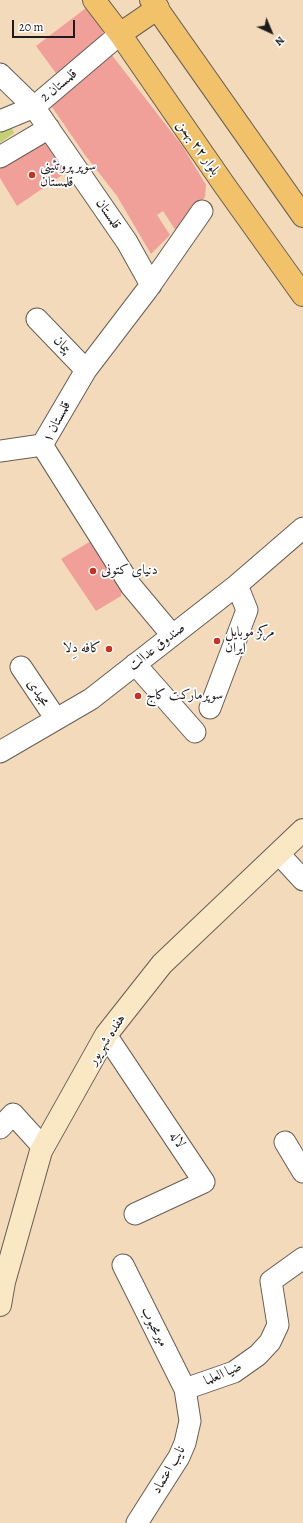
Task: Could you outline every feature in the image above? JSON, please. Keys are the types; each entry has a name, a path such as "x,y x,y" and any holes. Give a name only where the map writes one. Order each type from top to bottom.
{"main road":[{"name":"بلوار ۲۲ بهمن","path":"94,0 120,34 220,179 303,295"},
{"path":"120,34 159,3 303,216"},
{"name":"هفده شهریور","path":"0,1305 4,1275 43,1146 106,1035 162,964 303,830"}],"street":[{"name":"قلمستان 2","path":"0,74 34,106 120,34"},
{"path":"0,122 34,106"},
{"name":"قلمستان","path":"34,106 127,242 151,285"},
{"path":"0,157 49,128"},
{"name":"قلمستان ۱","path":"172,635 131,586 42,445 86,370 151,285 202,211"},
{"name":"پیمان","path":"37,319 86,370"},
{"path":"0,451 42,445"},
{"name":"صندوق عدالت","path":"0,752 91,699 236,585 303,528"},
{"path":"210,708 247,610 236,585"},
{"path":"135,664 195,732"},
{"name":"مجیدی","path":"21,667 56,719"},
{"path":"279,854 303,880"},
{"name":"لاله","path":"106,1035 204,1182 135,1214"},
{"path":"0,1128 14,1114 43,1146"},
{"path":"285,1142 303,1172"},
{"name":"ضیا العلما","path":"185,1389 234,1372 258,1355 270,1342 278,1325 271,1281 303,1258"},
{"name":"میرمحبوب","path":"123,1265 185,1389"},
{"name":"نایب اعتماد","path":"137,1523 179,1457 185,1443 190,1420 185,1389"}],"green space":[{"path":"12,128 14,133 0,143 0,133"}],"building":[{"path":"86,8 103,30 100,45 58,76 36,46"},
{"path":"111,54 183,147 206,185 205,197 176,231 163,211 157,215 170,235 151,254 117,196 85,155 50,104"},
{"name":"سوپر پروتئینی قلمستان","path":"46,139 68,171 17,206 0,178 0,166"},
{"name":"دنیای کتونی","path":"96,538 123,582 121,596 96,611 61,559"}],"place":[{"name":"سوپر پروتئینی قلمستان","path":"32,175"},
{"name":"دنیای کتونی","path":"93,571"},
{"name":"مرکز موبایل ایران","path":"217,641"},
{"name":"کافه دِلا","path":"109,649"},
{"name":"سوپرمارکت کاج","path":"138,696"}]}
